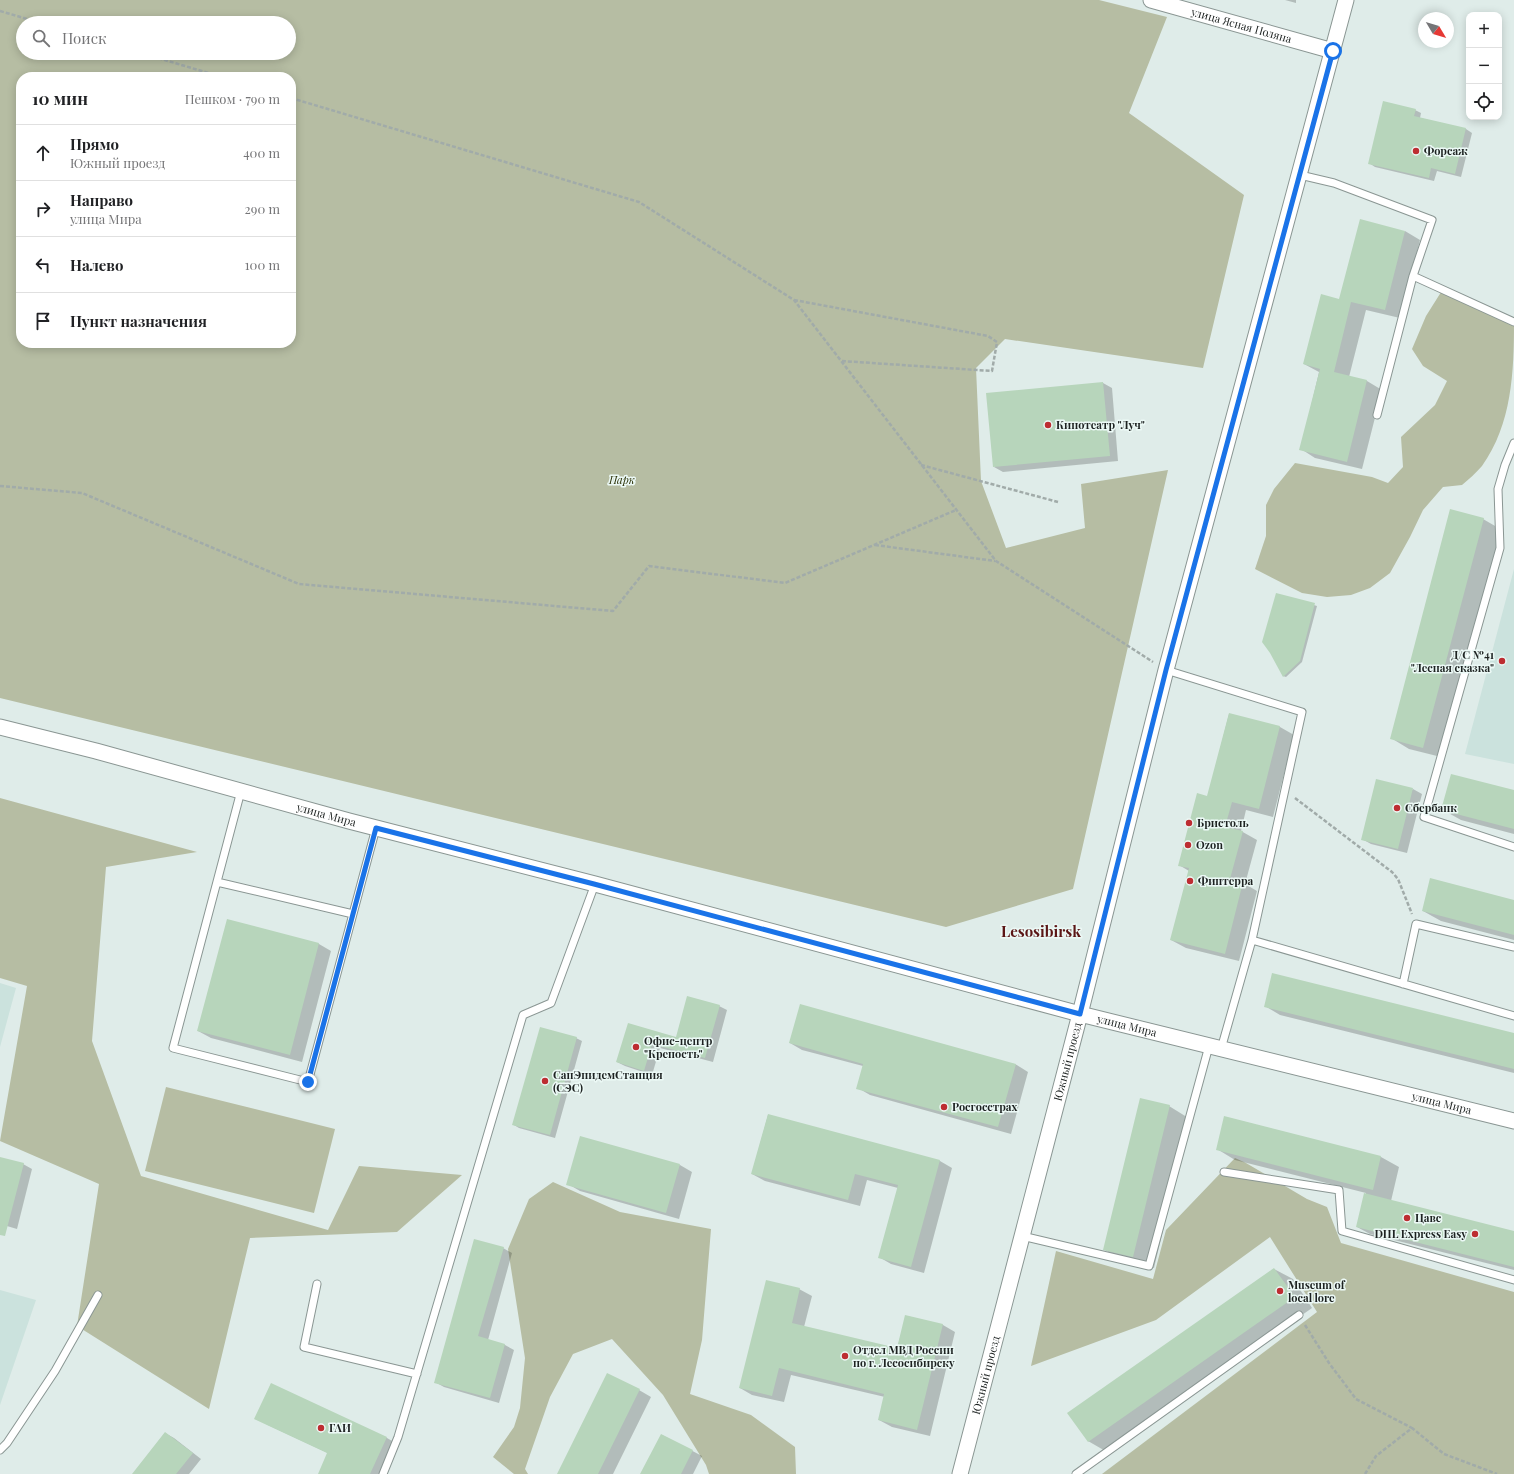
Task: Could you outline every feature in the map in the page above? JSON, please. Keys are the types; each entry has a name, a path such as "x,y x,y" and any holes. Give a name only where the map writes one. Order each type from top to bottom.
{"street":[{"name":"улица Ясная Поляна","path":"1150,0 1333,51"},
{"name":"Южный проезд","path":"960,1474 1080,1014 1166,670 1346,0"},
{"name":"улица Мира","path":"0,727 96,751 241,792 594,884 1080,1014 1514,1121"}],"lane":[{"path":"1300,175 1334,183 1432,220 1413,276 1377,415"},
{"path":"1413,276 1514,322"},
{"path":"1514,443 1505,465 1498,489 1500,548 1424,818 1514,847"},
{"path":"1022,1236 1149,1266 1215,1047 1252,940 1302,712 1166,670"},
{"path":"241,792 173,1048 308,1082 376,828"},
{"path":"217,882 352,914"},
{"path":"383,1474 398,1437 523,1015 551,1003 594,884"},
{"path":"1402,984 1416,924 1514,948"},
{"path":"1252,940 1514,1016"},
{"path":"1224,1172 1339,1190 1342,1231 1514,1280"},
{"path":"317,1284 304,1347 417,1374"},
{"path":"0,1450 7,1443 55,1371 98,1296"},
{"path":"1076,1474 1299,1315"}],"path":[{"path":"0,11 17,16"},
{"path":"165,60 205,72"},
{"path":"296,99 639,202 794,300 996,561 1166,670"},
{"path":"794,300 988,336 997,342 992,371 841,361"},
{"path":"921,464 1058,502"},
{"path":"0,486 82,493 299,584 612,611 649,566 785,583 956,510"},
{"path":"875,545 996,561"},
{"path":"1285,790 1392,872 1398,879 1416,924"},
{"path":"1299,1315 1329,1363 1356,1400 1412,1428 1444,1454 1497,1474"},
{"path":"1365,1474 1376,1456 1412,1428"}],"shaded area":[{"name":"Д/С №41 \"Лесная сказка\"","path":"1514,569 1514,764 1465,754"},
{"path":"0,983 16,988 0,1047"},
{"path":"0,1290 36,1300 0,1405"}],"green space":[{"name":"Парк","path":"0,0 1099,0 1167,17 1129,113 1244,195 1203,368 1005,339 976,368 981,481 1006,548 1085,528 1081,484 1168,470 1073,889 946,927 0,698"},
{"path":"1443,289 1476,309 1514,322 1512,378 1505,415 1500,433 1482,466 1462,485 1443,487 1423,510 1390,573 1370,588 1351,595 1327,597 1302,593 1255,569 1266,536 1266,505 1274,489 1295,463 1372,477 1388,483 1403,467 1401,437 1435,405 1447,381 1423,366 1412,349 1426,316"},
{"path":"0,798 197,852 106,867 92,1041 141,1176 328,1230 359,1166 462,1175 397,1232 250,1238 209,1409 77,1326 99,1184 0,1141 27,986 0,978"},
{"path":"166,1087 335,1129 314,1213 145,1171"},
{"path":"1235,1158 1307,1199 1327,1207 1341,1243 1514,1292 1514,1474 1102,1474 1317,1312 1270,1237 1156,1320 1031,1366 1056,1251 1153,1279 1166,1230"},
{"path":"553,1182 620,1212 711,1229 702,1340 690,1394 751,1415 795,1447 796,1474 709,1474 706,1465 663,1395 612,1339 573,1354 550,1397 525,1469 528,1474 514,1474 493,1457 514,1427 520,1408 525,1358 508,1249 529,1199"}],"building":[{"name":"Форсаж","path":"1383,101 1416,109 1414,116 1466,128 1455,174 1431,168 1429,178 1368,164"},
{"path":"1360,219 1405,231 1385,310 1351,302 1334,372 1367,380 1347,462 1299,450 1320,369 1303,364 1321,294 1339,299"},
{"name":"Кинотеатр \"Луч\"","path":"1103,382 1110,456 993,467 986,393"},
{"path":"1450,509 1484,518 1423,748 1390,739"},
{"path":"1276,593 1315,603 1300,661 1283,677 1270,653 1262,642"},
{"path":"1229,713 1280,726 1259,809 1232,802 1225,827 1243,831 1230,879 1243,882 1225,954 1170,940 1189,868 1178,866 1197,793 1207,796"},
{"path":"1451,774 1514,790 1514,829 1441,810"},
{"path":"1376,779 1413,788 1398,849 1361,840"},
{"path":"1430,878 1514,900 1514,935 1422,911"},
{"path":"227,919 319,943 290,1055 197,1031"},
{"path":"1272,973 1514,1033 1514,1069 1264,1007"},
{"path":"687,996 720,1005 705,1058 652,1044 644,1071 616,1062 628,1023 676,1037"},
{"path":"800,1004 1016,1064 998,1127 856,1089 863,1064 789,1043"},
{"name":"СанЭпидемСтанция (СЭС)","path":"540,1027 577,1037 550,1135 512,1125"},
{"path":"1140,1098 1170,1105 1133,1257 1103,1250"},
{"path":"768,1114 940,1160 911,1267 878,1258 898,1185 855,1174 848,1200 751,1174"},
{"path":"1224,1116 1381,1156 1373,1190 1216,1150"},
{"path":"580,1136 680,1164 666,1213 566,1185"},
{"path":"0,1157 24,1163 5,1236 0,1235"},
{"path":"1364,1193 1514,1231 1514,1267 1356,1227"},
{"path":"474,1239 504,1247 478,1336 505,1344 490,1398 434,1383"},
{"path":"1274,1268 1295,1297 1088,1442 1067,1413"},
{"path":"766,1280 800,1288 792,1323 897,1348 905,1315 943,1324 917,1430 878,1420 884,1394 779,1368 772,1396 739,1388"},
{"path":"607,1373 640,1389 598,1474 557,1474"},
{"name":"ГАИ","path":"271,1383 387,1437 370,1474 318,1474 327,1453 254,1419"},
{"path":"165,1432 193,1453 176,1474 132,1474"},
{"path":"661,1434 693,1450 681,1474 640,1474"}],"place":[{"name":"Форсаж","path":"1416,151"},
{"name":"Кинотеатр \"Луч\"","path":"1048,425"},
{"name":"Д/С №41 \"Лесная сказка\"","path":"1502,661"},
{"name":"Сбербанк","path":"1397,808"},
{"name":"Бристоль","path":"1189,823"},
{"name":"Ozon","path":"1188,845"},
{"name":"Финтерра","path":"1190,881"},
{"name":"Офис-центр \"Крепость\"","path":"636,1047"},
{"name":"СанЭпидемСтанция (СЭС)","path":"545,1081"},
{"name":"Росгосстрах","path":"944,1107"},
{"name":"Цавс","path":"1407,1218"},
{"name":"DHL Express Easy","path":"1475,1234"},
{"name":"Museum of local lore","path":"1280,1291"},
{"name":"Отдел МВД России по г. Лесосибирску","path":"845,1356"},
{"name":"ГАИ","path":"321,1428"}],"district":[{"name":"Lesosibirsk","path":"1041,932"}],"route":[{"path":"308,1082 376,828 594,884 1080,1014 1166,670 1333,51"}]}
